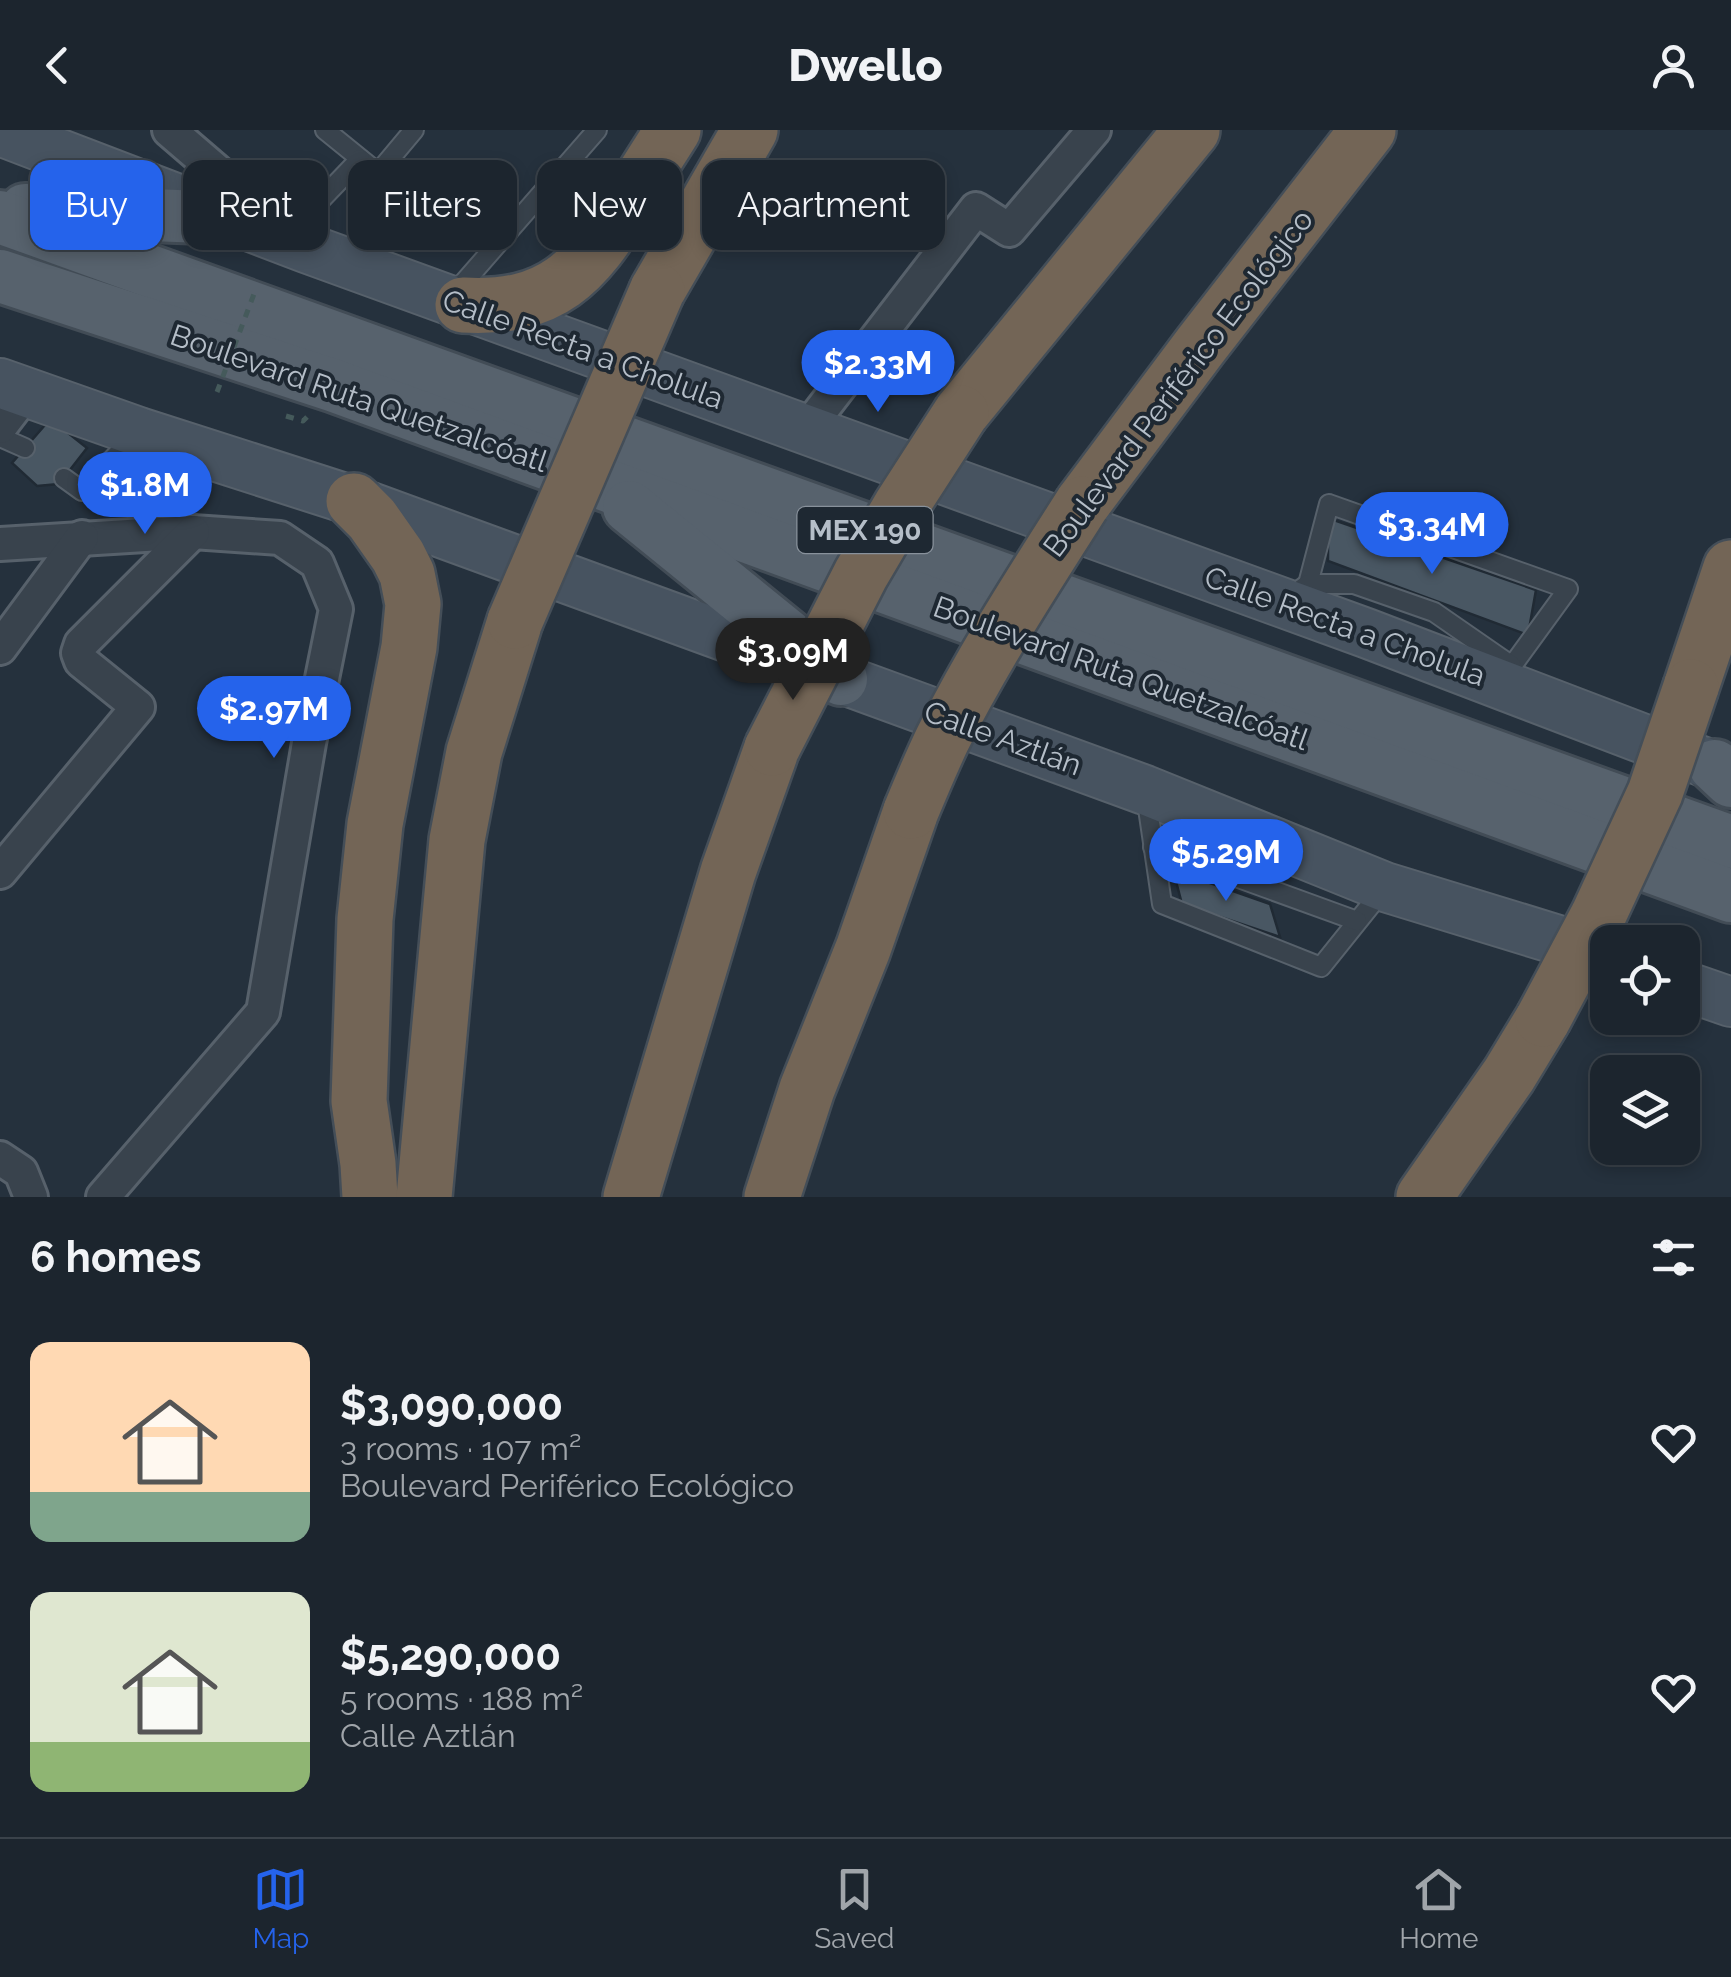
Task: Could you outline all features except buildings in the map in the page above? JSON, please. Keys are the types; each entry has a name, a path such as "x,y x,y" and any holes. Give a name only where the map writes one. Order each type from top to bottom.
{"highway":[{"path":"456,302 511,304 534,297 574,274 604,241 673,130"},
{"path":"424,1197 456,840 474,752 515,622 657,291 750,130"},
{"path":"631,1197 728,872 772,748 861,574 961,414 1192,130"},
{"name":"Boulevard Periférico Ecológico","path":"772,1197 910,811 981,668 1082,504 1368,130"},
{"path":"354,501 398,556 407,574 413,604 409,647 374,824 365,918 359,1101 370,1197"},
{"path":"1424,1197 1499,1090 1598,916 1655,793 1731,568"}],"main road":[{"name":"Calle Recta a Cholula","path":"0,131 183,201"},
{"path":"0,209 183,216"},
{"name":"MEX 190","path":"0,217 1731,842"},
{"name":"Calle Recta a Cholula","path":"318,250 806,430 1293,593 1378,614 1726,773"},
{"name":"Boulevard Ruta Quetzalcóatl","path":"0,276 336,386 1731,896"},
{"name":"Calle Aztlán","path":"9,404 139,432 354,501 1145,790 1371,904 1590,954"},
{"path":"597,482 841,679"},
{"path":"1700,991 1731,1002"}],"street":[{"path":"169,130 203,160"},
{"path":"806,430 976,208 1009,230 1094,130"},
{"path":"0,872 138,707 82,660 78,653 81,644 193,532"},
{"path":"0,544 193,532 280,538 317,563 336,608 263,1012 103,1197"},
{"path":"0,648 82,538"},
{"path":"0,1158 21,1172 31,1197"}],"lane":[{"path":"325,130 378,174 414,130"},
{"path":"456,302 597,130"},
{"path":"328,197 360,159"},
{"path":"0,437 9,404"},
{"path":"64,478 82,491 139,432"},
{"path":"1293,593 1329,504 1568,588 1515,678"},
{"path":"1145,790 1153,847 1162,904 1321,967 1371,904 1153,847"}],"path":[{"path":"217,392 254,294"}]}
